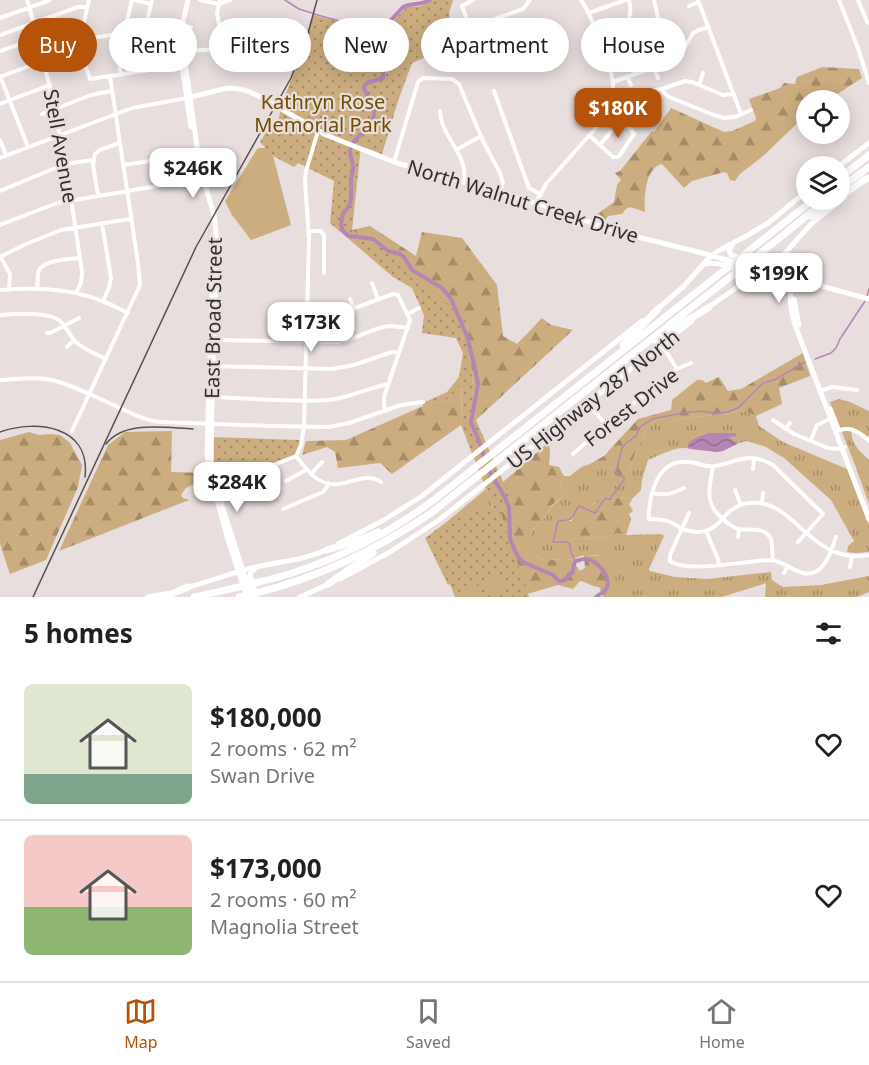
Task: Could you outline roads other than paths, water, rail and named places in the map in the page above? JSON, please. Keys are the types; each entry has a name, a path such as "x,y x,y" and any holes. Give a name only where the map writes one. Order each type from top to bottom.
{"highway":[{"path":"850,170 869,155"},
{"path":"850,180 869,166"},
{"path":"850,190 869,179"},
{"path":"194,597 248,586 300,571 361,546 413,515 501,448 800,210"},
{"path":"328,584 431,513 505,456 814,210"},
{"path":"786,232 820,210"},
{"path":"616,367 708,308"},
{"path":"609,361 657,310"},
{"path":"327,550 359,540 413,515"},
{"path":"239,597 283,586 328,570 405,531"},
{"path":"164,597 188,587"}],"main road":[{"name":"East Broad Street","path":"183,18 186,0"},
{"name":"East Broad Street","path":"185,72 201,179 210,207 214,232 210,470 235,561 242,574"},
{"name":"North Walnut Creek Drive","path":"189,98 223,88 245,90 318,130 394,162 536,203 614,231 712,255 866,298"},
{"path":"850,157 869,143"},
{"name":"US Highway 287 North","path":"300,597 355,572 439,520 708,308 768,271 811,224 869,179"},
{"name":"US Highway 287 North","path":"188,587 232,574 242,574 260,566 294,561 327,550 369,529 403,508 657,310 684,286 712,255 768,223 796,200"},
{"path":"735,242 730,247 729,253 734,256 771,265 779,260"},
{"path":"698,252 704,258 702,265"},
{"path":"779,260 778,267 791,283 792,289"},
{"path":"702,265 711,262 744,271 749,274 749,280 744,284"},
{"path":"797,279 792,289 791,308 795,325 830,419 837,430"},
{"path":"797,279 794,300 796,314 801,337 806,345 812,366"},
{"path":"791,308 796,314"},
{"path":"821,391 869,519"},
{"path":"843,448 869,512"},
{"name":"East Broad Street","path":"230,539 249,597"},
{"path":"232,574 235,561"},
{"path":"257,597 250,576 252,571 260,566"}],"street":[{"name":"Stell Avenue","path":"27,0 32,18"},
{"path":"0,18 50,0"},
{"path":"85,18 89,0"},
{"path":"128,18 133,0 152,2 148,18"},
{"path":"200,0 220,2 230,0"},
{"path":"467,18 462,6 473,0"},
{"path":"496,18 523,9 530,0"},
{"path":"581,0 591,18"},
{"path":"589,13 627,0 630,13 628,18"},
{"path":"654,0 658,18"},
{"path":"839,0 869,83"},
{"path":"858,0 869,23"},
{"path":"689,6 698,1 741,114"},
{"path":"219,18 220,2"},
{"path":"48,18 78,7 87,7"},
{"path":"686,47 693,33 708,27"},
{"path":"0,35 18,29"},
{"path":"0,51 18,45"},
{"path":"18,70 0,77 28,147"},
{"name":"Stell Avenue","path":"46,72 60,135 80,258 82,278 76,293"},
{"path":"88,72 90,79 140,72"},
{"path":"536,203 546,184 606,115 613,98 610,72"},
{"path":"613,82 641,72"},
{"path":"655,72 658,78"},
{"path":"699,85 703,73"},
{"path":"72,431 139,289 140,282 110,76"},
{"path":"627,77 631,85"},
{"path":"394,162 420,79 452,79 459,84 500,173 503,183 500,193"},
{"path":"613,98 626,99 685,81 723,95 734,94"},
{"path":"0,104 50,85"},
{"path":"662,89 669,97 720,117 728,118 751,110"},
{"path":"42,114 91,95 111,91"},
{"path":"494,91 530,188 540,194"},
{"path":"637,95 650,116"},
{"path":"0,158 145,105 189,98"},
{"path":"440,111 442,126 464,166 464,182"},
{"path":"589,135 614,157 617,157 634,134 628,124 606,115"},
{"path":"600,145 614,128 617,120"},
{"path":"215,488 296,456 302,445 308,231 305,176 318,130"},
{"path":"456,150 481,136"},
{"path":"0,140 6,156"},
{"path":"98,195 93,160 96,152 119,144"},
{"path":"123,165 197,154"},
{"path":"0,190 65,164 93,160"},
{"path":"0,225 50,205 71,200 201,179"},
{"path":"9,290 10,274 0,256 53,232 130,219"},
{"path":"102,223 111,278 104,302"},
{"path":"308,231 321,231 324,235 324,273"},
{"path":"38,289 39,272 42,266 80,258"},
{"path":"372,283 378,299"},
{"path":"0,290 38,289 76,293 128,313"},
{"path":"307,318 331,316 393,294 398,295 410,320 388,384 384,400 385,411"},
{"path":"350,299 354,309"},
{"path":"408,314 419,308"},
{"path":"0,315 30,314 57,318 74,340 106,359"},
{"path":"47,333 79,318"},
{"path":"212,340 338,342 382,327 408,328"},
{"path":"67,347 74,340"},
{"path":"662,345 677,369"},
{"path":"211,366 340,368 392,352 399,353"},
{"name":"Forest Drive","path":"573,454 606,424 677,369 691,363"},
{"path":"0,380 45,379 65,384 153,422 328,427 349,423 401,405 423,402"},
{"path":"210,397 304,400 340,398 388,384"},
{"path":"821,391 832,387 857,390"},
{"path":"587,402 606,424"},
{"path":"811,440 817,425 830,419"},
{"path":"773,420 786,429 832,449 843,448"},
{"path":"786,429 790,423"},
{"path":"837,430 848,428 855,430 869,441"},
{"path":"296,456 306,470 319,480 328,483 342,484 367,477 376,478 381,482"},
{"path":"798,542 806,532 822,516 822,511 773,465 763,460 740,458 713,467 688,462 674,464 660,474 656,480 649,519 668,520 681,529 693,532 706,531 741,505 751,502 762,503 780,511 806,532 821,546 841,554 869,555"},
{"path":"753,468 754,459"},
{"path":"311,474 321,462"},
{"path":"713,467 709,494 714,509 734,528 759,530 768,536 772,544 773,560"},
{"path":"286,480 306,470"},
{"path":"283,509 323,492 328,483"},
{"path":"652,493 670,495 684,488"},
{"path":"735,490 741,505"},
{"path":"762,503 764,493"},
{"path":"689,513 669,558 671,562 687,566 719,566 773,560 804,573 815,572 822,567 836,537"},
{"path":"738,537 740,529"},
{"path":"706,531 719,566"},
{"path":"850,567 852,556"},
{"path":"784,573 788,566"},
{"path":"147,597 188,587"}],"water":[{"path":"708,433 736,433 736,436 729,437 737,444 717,452 688,448 692,440"}],"waterway":[{"path":"285,0 299,9 312,13"},
{"path":"430,0 403,7 372,41 372,52 381,68 383,78 367,83 364,87 374,113 371,124 355,141 350,151 353,168 351,197 343,213 341,225 343,231 349,236 373,239 388,251 400,254 412,270 442,288 451,299 467,336 474,364 478,384 471,423 485,460"},
{"path":"314,14 329,18"},
{"path":"867,296 869,289"},
{"path":"815,359 831,353 836,348 865,301"},
{"path":"575,561 567,542 553,542 558,521 571,518 579,506 595,513 606,498 610,499 624,480 624,477 616,472 622,448 636,436 640,427 652,419 682,413 728,412 738,408 763,383 774,380 805,362"},
{"path":"488,469 509,507 510,539 517,555 523,562 553,575 559,581 563,581 572,573 575,561 584,559 593,561 605,573 608,583 605,590 596,597"}],"railway":[{"path":"33,597 196,247 291,78 307,37 317,0"},
{"path":"0,432 30,426 59,430 79,447 85,460 85,477"},
{"path":"106,444 114,436 134,428 193,429"}],"park label":[{"name":"Kathryn Rose Memorial Park","path":"323,112"}]}
